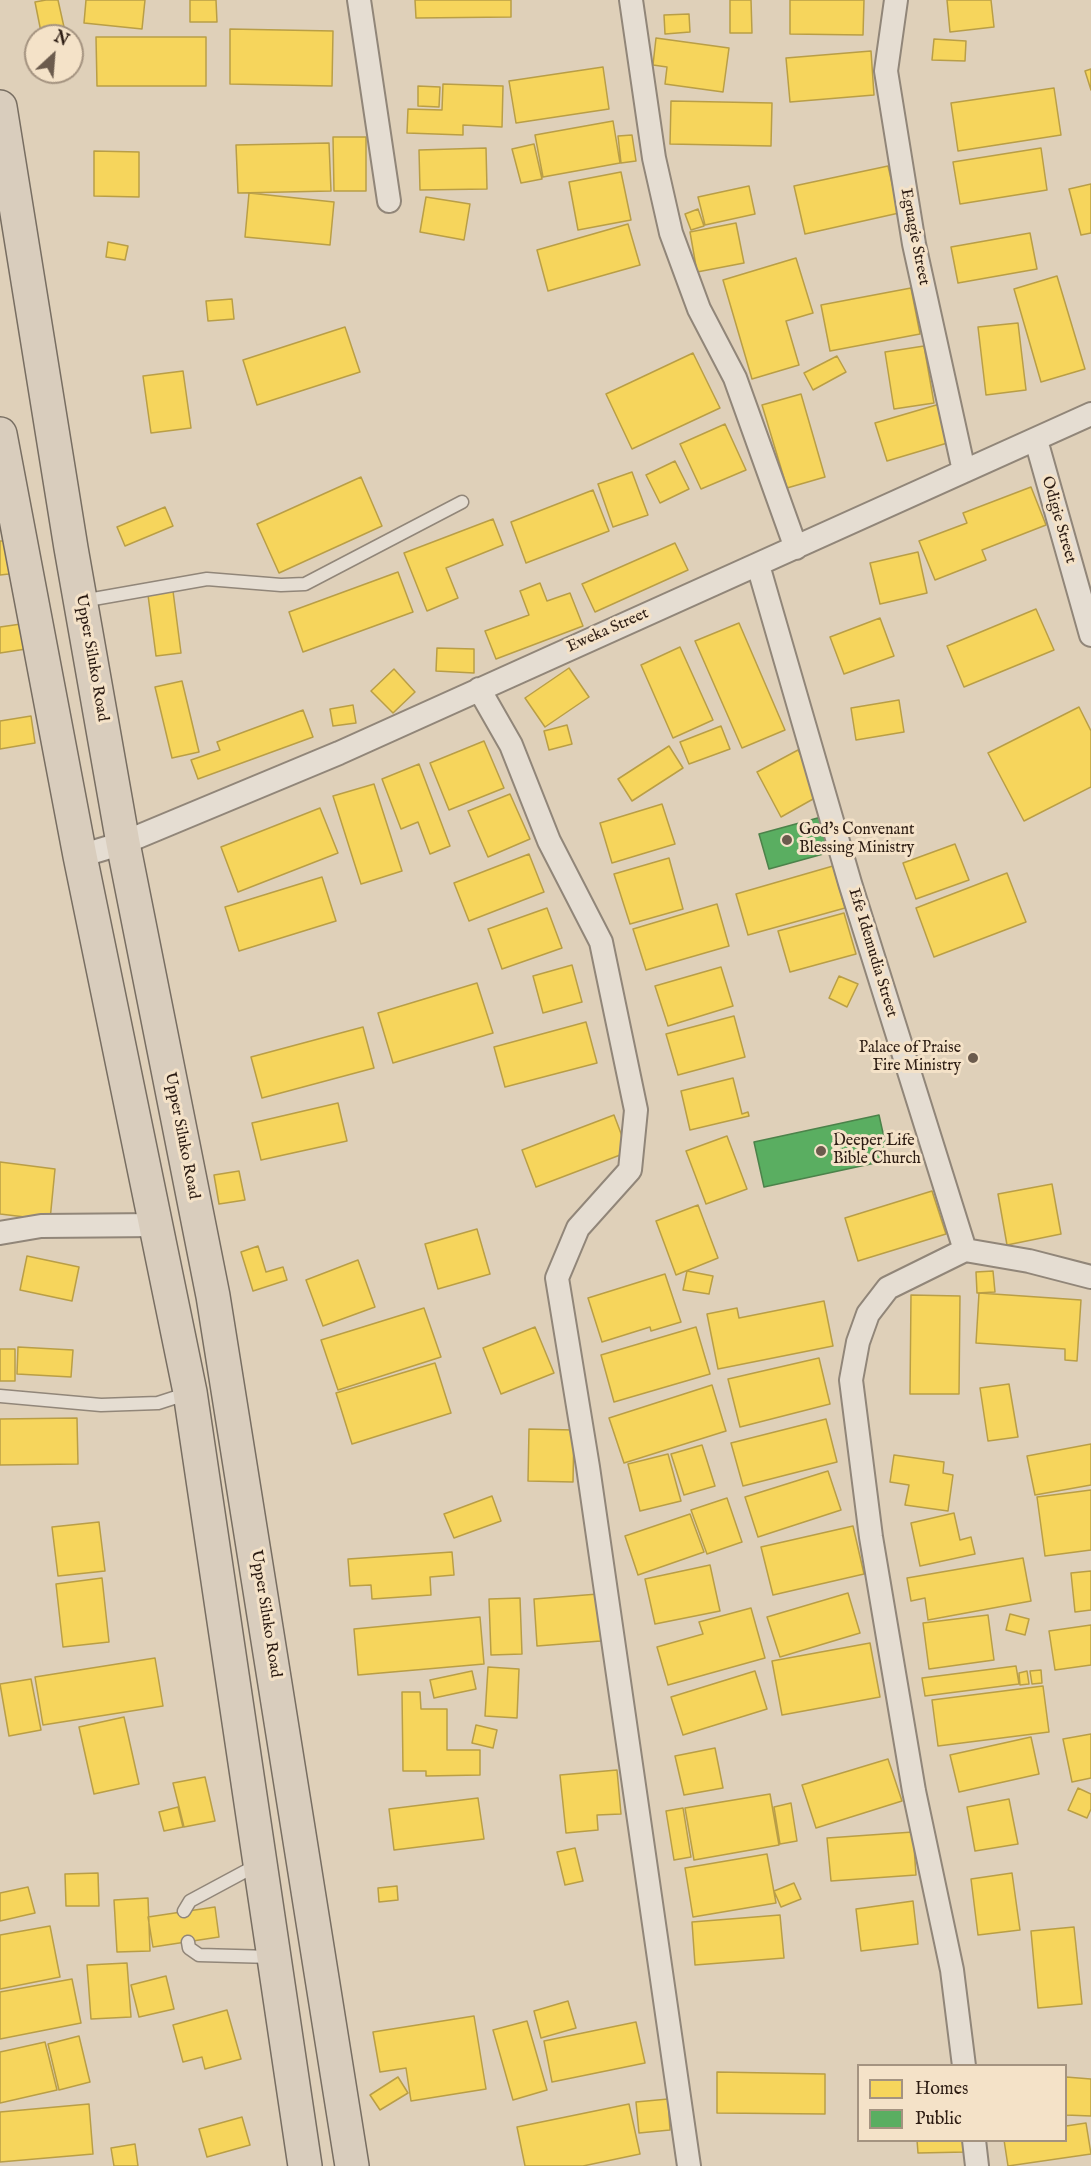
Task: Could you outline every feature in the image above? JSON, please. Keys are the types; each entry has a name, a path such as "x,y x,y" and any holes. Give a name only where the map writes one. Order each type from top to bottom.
{"main road":[{"name":"Upper Siluko Road","path":"0,107 123,843 213,1296 352,2166"},
{"path":"0,434 80,856 158,1225 190,1392 305,2166"}],"street":[{"path":"358,0 389,201"},
{"path":"631,0 654,158 671,233 699,309 735,378 795,548"},
{"name":"Eguagie Street","path":"896,0 886,71 914,244 964,471"},
{"name":"Eweka Street","path":"123,843 339,753 1091,414"},
{"name":"Odigie Street","path":"1035,440 1091,635"},
{"name":"Efe Idemudia Street","path":"758,565 850,883 965,1250"},
{"path":"478,689 511,745 549,841 601,942 636,1110 630,1170 578,1228 557,1278 590,1479 689,2166"},
{"path":"80,856 123,843"},
{"path":"0,1233 41,1226 158,1225"},
{"path":"964,2064 952,1970 914,1791 871,1537 851,1380 858,1342 868,1314 888,1288 965,1250 1029,1260 1091,1277"},
{"path":"974,2142 977,2166"}],"lane":[{"path":"81,601 207,579 281,585 305,584 462,502"},
{"path":"0,1396 101,1405 158,1403 190,1392"},
{"path":"184,1911 190,1901 261,1863"},
{"path":"188,1942 189,1948 199,1954 275,1957"}],"building: Homes":[{"path":"58,0 63,24 39,24 35,2"},
{"path":"86,0 145,0 142,29 84,23"},
{"path":"190,0 216,0 217,22 190,22"},
{"path":"415,0 511,0 511,17 416,18"},
{"path":"730,0 751,0 752,33 730,33"},
{"path":"790,0 864,0 863,35 790,34"},
{"path":"947,0 991,0 994,27 950,32"},
{"path":"689,14 690,32 665,34 664,15"},
{"path":"230,29 333,31 332,86 230,84"},
{"path":"96,37 206,37 206,86 97,86"},
{"path":"656,38 729,48 723,92 665,84 667,67 653,65"},
{"path":"934,39 966,41 965,61 932,60"},
{"path":"871,51 874,95 790,102 786,58"},
{"path":"603,67 609,109 516,123 509,81"},
{"path":"1091,69 1091,90 1085,71"},
{"path":"443,84 503,86 502,127 463,125 463,135 407,133 408,109 442,110"},
{"path":"418,86 440,87 439,107 418,106"},
{"path":"1054,88 1061,135 958,151 951,103"},
{"path":"671,101 772,103 771,146 670,144"},
{"path":"613,121 620,163 543,177 535,135"},
{"path":"632,135 636,161 621,163 618,136"},
{"path":"333,137 366,137 366,191 334,191"},
{"path":"329,143 331,191 238,193 236,145"},
{"path":"534,144 542,179 521,183 512,149"},
{"path":"486,148 487,189 420,190 419,150"},
{"path":"1041,148 1047,190 960,204 953,162"},
{"path":"94,151 139,152 139,197 94,196"},
{"path":"888,166 899,213 805,234 794,186"},
{"path":"621,172 631,220 578,230 569,182"},
{"path":"1091,184 1091,233 1081,235 1069,189"},
{"path":"749,186 755,214 705,225 698,197"},
{"path":"249,193 334,202 330,245 245,237"},
{"path":"426,197 470,204 464,240 420,232"},
{"path":"698,209 704,226 691,230 685,214"},
{"path":"736,223 744,263 697,272 690,232"},
{"path":"628,224 640,265 548,291 537,250"},
{"path":"1030,233 1037,269 958,283 951,247"},
{"path":"108,242 128,246 125,260 106,257"},
{"path":"796,258 813,313 786,321 799,365 752,379 723,280"},
{"path":"1057,276 1085,369 1041,382 1014,289"},
{"path":"911,288 920,334 830,351 821,305"},
{"path":"232,299 234,319 208,321 206,301"},
{"path":"1018,323 1026,390 986,395 978,327"},
{"path":"345,327 360,372 257,405 243,360"},
{"path":"924,346 934,403 894,409 885,352"},
{"path":"693,353 720,408 632,449 606,394"},
{"path":"837,356 846,372 813,390 804,373"},
{"path":"183,371 191,428 151,433 143,376"},
{"path":"801,394 825,477 787,488 762,405"},
{"path":"943,403 954,441 887,461 875,423"},
{"path":"725,424 746,470 701,489 680,444"},
{"path":"675,461 689,489 660,503 646,475"},
{"path":"632,472 648,515 613,527 598,484"},
{"path":"361,477 382,526 279,573 257,524"},
{"path":"1031,487 1046,525 982,550 986,560 935,580 919,541 967,523 963,513"},
{"path":"593,490 609,531 526,563 511,522"},
{"path":"165,507 173,526 125,546 117,527"},
{"path":"493,519 503,545 446,568 458,598 427,611 404,553"},
{"path":"0,541 7,541 9,574 0,575"},
{"path":"675,543 688,570 595,612 582,584"},
{"path":"918,552 927,593 880,604 870,563"},
{"path":"398,572 413,612 303,652 289,612"},
{"path":"540,583 547,601 570,593 583,626 496,659 485,631 529,615 520,591"},
{"path":"173,591 181,653 156,656 148,595"},
{"path":"1036,609 1054,650 964,687 947,646"},
{"path":"880,618 894,656 844,674 830,637"},
{"path":"739,623 785,730 742,748 695,641"},
{"path":"21,624 26,649 0,653 0,627"},
{"path":"680,647 713,720 673,738 641,665"},
{"path":"437,648 474,649 474,673 436,671"},
{"path":"569,668 589,697 545,727 525,698"},
{"path":"394,669 415,692 393,713 371,691"},
{"path":"182,681 199,752 172,758 155,687"},
{"path":"899,700 904,732 856,740 851,708"},
{"path":"353,705 356,723 333,726 330,709"},
{"path":"1079,707 1091,731 1091,787 1024,821 988,753"},
{"path":"303,710 313,737 198,779 191,760 220,750 217,742"},
{"path":"31,716 35,743 0,749 0,721"},
{"path":"567,725 572,744 549,750 544,731"},
{"path":"721,726 730,749 689,764 680,742"},
{"path":"484,741 504,788 449,810 430,763"},
{"path":"669,746 683,768 632,801 618,779"},
{"path":"798,750 822,794 781,817 757,772"},
{"path":"419,764 450,846 430,854 418,822 401,829 382,779"},
{"path":"374,784 402,871 361,884 333,796"},
{"path":"510,794 530,839 488,857 468,811"},
{"path":"662,804 675,844 612,863 600,823"},
{"path":"320,808 338,853 238,892 221,847"},
{"path":"955,844 969,880 916,899 903,863"},
{"path":"529,854 544,892 469,921 454,883"},
{"path":"669,858 683,909 630,924 614,874"},
{"path":"833,866 845,908 748,935 736,894"},
{"path":"1007,873 1026,922 934,957 916,908"},
{"path":"322,877 336,921 239,951 225,907"},
{"path":"717,904 729,946 646,970 633,929"},
{"path":"547,908 562,948 502,969 488,929"},
{"path":"844,913 856,954 790,972 778,931"},
{"path":"572,965 582,1002 543,1013 533,976"},
{"path":"721,967 733,1006 668,1026 655,986"},
{"path":"839,976 858,984 847,1007 829,998"},
{"path":"477,983 493,1033 393,1063 378,1013"},
{"path":"734,1016 745,1057 678,1075 666,1034"},
{"path":"586,1022 597,1063 505,1087 494,1047"},
{"path":"363,1027 374,1068 262,1098 251,1057"},
{"path":"733,1078 742,1114 748,1112 749,1116 690,1130 681,1091"},
{"path":"338,1103 347,1141 261,1160 252,1123"},
{"path":"614,1115 628,1152 536,1187 522,1150"},
{"path":"727,1136 747,1189 706,1204 686,1151"},
{"path":"0,1162 55,1169 50,1220 0,1214"},
{"path":"239,1171 245,1200 219,1204 214,1175"},
{"path":"1052,1184 1061,1234 1007,1245 998,1194"},
{"path":"932,1191 946,1234 858,1261 845,1218"},
{"path":"698,1205 718,1258 676,1275 656,1221"},
{"path":"477,1229 490,1274 438,1289 425,1244"},
{"path":"258,1246 266,1272 283,1267 287,1280 253,1291 241,1252"},
{"path":"27,1256 79,1267 72,1301 20,1290"},
{"path":"358,1260 375,1307 323,1326 306,1280"},
{"path":"687,1271 713,1276 709,1294 683,1290"},
{"path":"993,1271 995,1292 977,1293 976,1272"},
{"path":"665,1274 681,1322 651,1331 650,1327 602,1342 588,1298"},
{"path":"979,1293 1081,1300 1077,1361 1065,1360 1065,1349 976,1343"},
{"path":"911,1295 960,1296 959,1394 910,1394"},
{"path":"824,1301 833,1346 718,1369 707,1314 737,1308 739,1318"},
{"path":"424,1308 441,1357 338,1390 321,1340"},
{"path":"535,1327 554,1373 501,1394 483,1348"},
{"path":"696,1327 710,1374 614,1402 601,1355"},
{"path":"18,1347 73,1350 71,1377 17,1374"},
{"path":"0,1349 15,1349 15,1381 0,1381"},
{"path":"819,1358 830,1404 740,1427 728,1379"},
{"path":"435,1363 451,1413 352,1444 336,1393"},
{"path":"1009,1384 1018,1437 988,1441 980,1388"},
{"path":"712,1385 726,1431 624,1463 609,1418"},
{"path":"77,1418 78,1464 0,1465 0,1419"},
{"path":"826,1419 837,1462 743,1486 731,1443"},
{"path":"529,1429 574,1430 573,1482 528,1481"},
{"path":"1091,1444 1091,1485 1035,1495 1027,1456"},
{"path":"702,1445 715,1486 684,1495 671,1454"},
{"path":"668,1454 681,1501 640,1511 628,1464"},
{"path":"894,1455 944,1462 943,1473 953,1475 948,1511 905,1505 909,1485 890,1482"},
{"path":"828,1471 841,1510 758,1537 745,1497"},
{"path":"1091,1490 1091,1550 1045,1556 1037,1497"},
{"path":"492,1496 501,1521 454,1538 444,1514"},
{"path":"727,1498 742,1542 707,1554 691,1510"},
{"path":"954,1513 960,1540 971,1537 975,1554 920,1566 911,1523"},
{"path":"690,1514 704,1552 638,1575 625,1536"},
{"path":"99,1522 105,1571 58,1576 52,1527"},
{"path":"853,1526 864,1574 773,1595 761,1547"},
{"path":"452,1552 454,1575 430,1577 431,1595 372,1599 371,1585 350,1586 348,1559"},
{"path":"1023,1558 1031,1601 928,1620 925,1598 911,1601 907,1578"},
{"path":"710,1565 720,1611 655,1624 645,1579"},
{"path":"1091,1571 1091,1610 1075,1612 1071,1573"},
{"path":"102,1578 109,1642 63,1647 56,1584"},
{"path":"848,1593 860,1633 780,1657 767,1617"},
{"path":"598,1594 601,1641 537,1646 534,1599"},
{"path":"520,1598 522,1654 491,1655 489,1599"},
{"path":"751,1608 765,1658 668,1685 657,1647 703,1634 699,1622"},
{"path":"1010,1614 1029,1619 1025,1635 1006,1630"},
{"path":"988,1615 994,1660 929,1669 923,1623"},
{"path":"480,1617 484,1664 358,1675 354,1629"},
{"path":"1091,1625 1091,1665 1055,1670 1049,1631"},
{"path":"870,1643 880,1697 782,1715 772,1661"},
{"path":"155,1658 163,1706 43,1725 35,1677"},
{"path":"1016,1666 1019,1684 925,1696 922,1678"},
{"path":"488,1667 519,1669 517,1718 485,1716"},
{"path":"1041,1670 1042,1683 1032,1684 1030,1671"},
{"path":"472,1671 476,1689 434,1698 430,1680"},
{"path":"755,1671 767,1709 683,1735 671,1697"},
{"path":"1027,1671 1029,1684 1020,1685 1019,1673"},
{"path":"31,1679 41,1730 9,1736 0,1684"},
{"path":"1043,1686 1049,1732 938,1746 932,1700"},
{"path":"402,1692 420,1692 421,1709 447,1709 447,1750 480,1750 480,1775 426,1776 426,1771 403,1771"},
{"path":"124,1717 139,1784 94,1794 79,1727"},
{"path":"476,1725 497,1730 493,1748 472,1743"},
{"path":"1091,1734 1091,1778 1072,1782 1063,1739"},
{"path":"1031,1737 1039,1774 959,1792 950,1755"},
{"path":"715,1748 723,1788 684,1795 675,1756"},
{"path":"888,1759 902,1801 816,1828 802,1785"},
{"path":"617,1770 621,1814 597,1815 598,1830 566,1833 560,1775"},
{"path":"205,1777 215,1821 184,1827 173,1783"},
{"path":"1078,1788 1091,1794 1091,1809 1087,1818 1068,1810"},
{"path":"770,1794 779,1845 694,1860 685,1808"},
{"path":"478,1798 484,1839 394,1850 389,1809"},
{"path":"1009,1799 1018,1844 975,1851 967,1807"},
{"path":"791,1803 797,1841 780,1844 774,1807"},
{"path":"178,1807 183,1827 164,1831 159,1812"},
{"path":"683,1808 691,1857 674,1860 666,1811"},
{"path":"913,1832 916,1875 831,1881 827,1838"},
{"path":"575,1848 583,1881 565,1885 557,1852"},
{"path":"767,1854 776,1903 693,1917 685,1868"},
{"path":"98,1873 99,1906 66,1906 65,1874"},
{"path":"1012,1873 1020,1930 978,1935 971,1879"},
{"path":"794,1883 801,1899 781,1907 774,1891"},
{"path":"397,1886 398,1900 379,1902 378,1888"},
{"path":"28,1887 35,1913 0,1921 0,1893"},
{"path":"148,1898 150,1951 117,1952 114,1900"},
{"path":"913,1901 918,1944 861,1951 856,1909"},
{"path":"215,1907 219,1937 153,1947 148,1917"},
{"path":"780,1915 784,1958 695,1965 692,1922"},
{"path":"50,1926 60,1977 0,1989 0,1935"},
{"path":"1074,1927 1082,2004 1038,2008 1031,1931"},
{"path":"127,1963 131,2017 91,2019 87,1965"},
{"path":"166,1976 174,2009 139,2017 131,1985"},
{"path":"72,1979 81,2023 0,2039 0,1992"},
{"path":"568,2001 576,2028 541,2038 534,2011"},
{"path":"227,2010 241,2059 205,2069 202,2057 183,2062 173,2025"},
{"path":"474,2016 486,2089 411,2101 406,2068 380,2072 373,2032"},
{"path":"527,2021 547,2090 513,2100 493,2030"},
{"path":"636,2022 645,2063 552,2082 544,2041"},
{"path":"79,2036 90,2082 59,2090 48,2044"},
{"path":"45,2042 57,2090 0,2103 0,2052"},
{"path":"717,2072 825,2074 825,2114 717,2113"},
{"path":"398,2077 408,2093 380,2110 370,2095"},
{"path":"1067,2077 1091,2079 1091,2116 1067,2115"},
{"path":"668,2099 670,2130 639,2133 636,2102"},
{"path":"89,2104 93,2154 0,2162 0,2112"},
{"path":"629,2104 640,2154 583,2166 525,2166 517,2127"},
{"path":"242,2117 250,2145 207,2157 199,2129"},
{"path":"1086,2123 1091,2154 1008,2166 1004,2142 1067,2142 1067,2126"},
{"path":"917,2142 965,2142 966,2152 918,2153"},
{"path":"135,2144 138,2166 114,2166 111,2148"}],"building: Public":[{"path":"825,816 834,851 769,869 759,834"},
{"name":"Deeper Life Bible Church","path":"879,1115 889,1160 764,1187 754,1142"}],"place":[{"name":"God's Convenant Blessing Ministry","path":"787,840"},
{"name":"Palace of Praise Fire Ministry","path":"973,1058"},
{"name":"Deeper Life Bible Church","path":"821,1151"}]}
